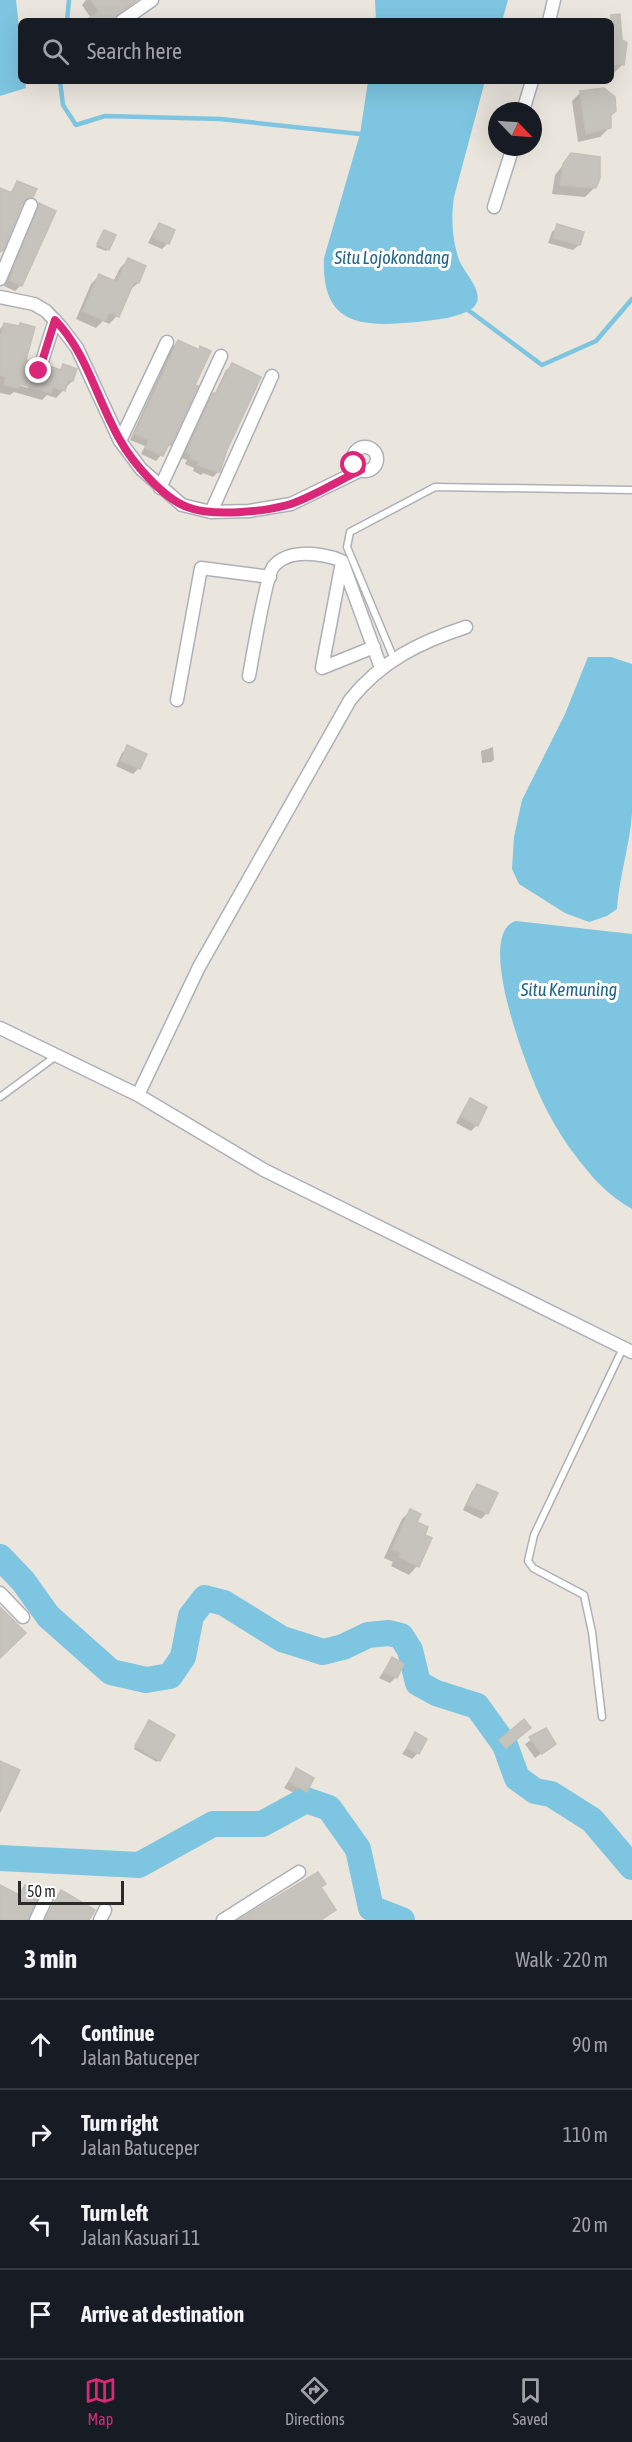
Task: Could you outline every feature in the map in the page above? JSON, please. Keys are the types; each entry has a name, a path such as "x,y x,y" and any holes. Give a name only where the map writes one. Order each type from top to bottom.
{"street":[{"path":"126,18 152,0"},
{"path":"550,18 554,0"},
{"path":"526,102 531,84"},
{"path":"494,207 510,156"},
{"path":"0,279 31,205"},
{"path":"0,297 34,303 55,320 77,348 120,441 141,469 160,488 175,501 189,508 211,512 249,511 291,504 361,470"},
{"path":"39,371 55,320"},
{"path":"120,441 167,342"},
{"path":"160,488 221,356"},
{"path":"211,512 272,376"},
{"path":"249,676 271,569 287,556 315,554 342,561"},
{"path":"342,561 381,668"},
{"path":"342,561 322,668 374,647"},
{"path":"177,700 201,568 270,577"},
{"path":"138,1095 199,967 350,700 363,683 394,659 420,644 466,627"},
{"path":"0,1028 138,1095 264,1170 628,1350"},
{"path":"0,1593 23,1617"},
{"path":"223,1920 299,1872"},
{"path":"36,1920 46,1897"}],"lane":[{"path":"394,659 347,547 350,532 435,487 632,489"},
{"path":"0,1097 57,1056"},
{"path":"603,1716 592,1632 584,1595 533,1569 528,1561 534,1535 628,1350"}],"water":[{"path":"0,0 16,0 18,84 25,84 26,88 0,96"},
{"path":"375,0 508,0 503,18 376,18"},
{"name":"Situ Lojokondang","path":"368,84 484,84 453,205 453,235 458,257 478,295 474,307 468,311 447,318 379,324 349,318 338,310 330,298 325,281 324,258 360,134"},
{"path":"588,657 611,657 632,664 632,813 617,909 607,916 589,922 565,913 519,884 512,869 514,837 522,800 565,714"},
{"name":"Situ Kemuning","path":"516,921 632,934 632,1209 608,1192 594,1178 565,1141 544,1104 525,1059 507,1002 500,949 504,931"}],"building":[{"path":"91,0 136,0 113,18 89,18 99,11"},
{"path":"620,14 622,40 627,43 624,65 614,64 614,18 611,18 611,15"},
{"path":"604,88 615,97 616,111 611,115 611,128 586,134 580,91"},
{"path":"571,153 600,157 600,178 596,188 560,185 563,164"},
{"path":"17,181 37,189 33,197 23,202 3,251 0,250 0,188 12,193"},
{"path":"39,203 56,211 22,286 9,280"},
{"path":"159,223 175,230 169,244 153,237"},
{"path":"557,224 584,232 580,245 553,238"},
{"path":"104,230 116,235 109,250 97,244"},
{"path":"128,258 146,266 139,283 134,282 119,317 109,312 105,321 83,311 99,274 117,282"},
{"path":"4,323 19,326 20,323 35,327 26,360 33,362 31,372 36,379 45,377 49,366 61,370 63,364 77,369 73,381 68,380 65,391 53,387 51,393 20,384 19,388 4,385 6,377 0,375 0,338"},
{"path":"178,340 199,350 200,346 211,351 195,385 198,386 171,445 169,444 163,456 145,448 149,440 135,434"},
{"path":"232,363 261,377 227,450 220,472 218,472 197,465 199,462 190,458 191,454 186,452 213,393 216,394"},
{"path":"127,745 147,754 140,769 121,761"},
{"path":"470,1098 487,1107 478,1126 461,1117"},
{"path":"477,1484 498,1493 488,1514 468,1504"},
{"path":"410,1509 421,1514 417,1522 428,1527 425,1535 432,1538 419,1567 399,1557 401,1553 392,1549"},
{"path":"0,1607 26,1633 0,1658"},
{"path":"392,1657 404,1664 397,1678 384,1672"},
{"path":"524,1719 531,1728 506,1748 499,1740"},
{"path":"149,1720 175,1735 160,1761 135,1746"},
{"path":"546,1728 556,1744 542,1754 529,1737"},
{"path":"415,1732 427,1739 419,1754 407,1748"},
{"path":"0,1761 20,1770 0,1812"},
{"path":"296,1768 314,1778 307,1792 289,1782"},
{"path":"318,1872 326,1884 321,1887 336,1910 321,1920 238,1920"},
{"path":"0,1885 19,1895 25,1885 40,1893 28,1920 0,1920"},
{"path":"61,1890 95,1910 89,1920 45,1920"}],"waterway":[{"path":"67,18 69,0"},
{"path":"60,84 63,105 76,125 105,116 220,119 360,134"},
{"path":"464,307 542,365 596,341 632,299"},
{"path":"0,1557 23,1581 48,1616 111,1672 146,1680 170,1676 183,1657 191,1616 205,1598 224,1603 282,1639 323,1652 343,1647 368,1635 389,1633 401,1636 410,1650 418,1683 436,1693 477,1706 505,1745 517,1778 535,1791 551,1794 592,1820 632,1867"},
{"path":"0,1858 139,1865 213,1824 262,1824 306,1800 329,1808 358,1849 371,1908 402,1920"}],"route":[{"path":"39,371 55,320 77,348 120,441 141,469 160,488 175,501 189,508 211,512 249,511 291,504 361,470 354,465"}]}
